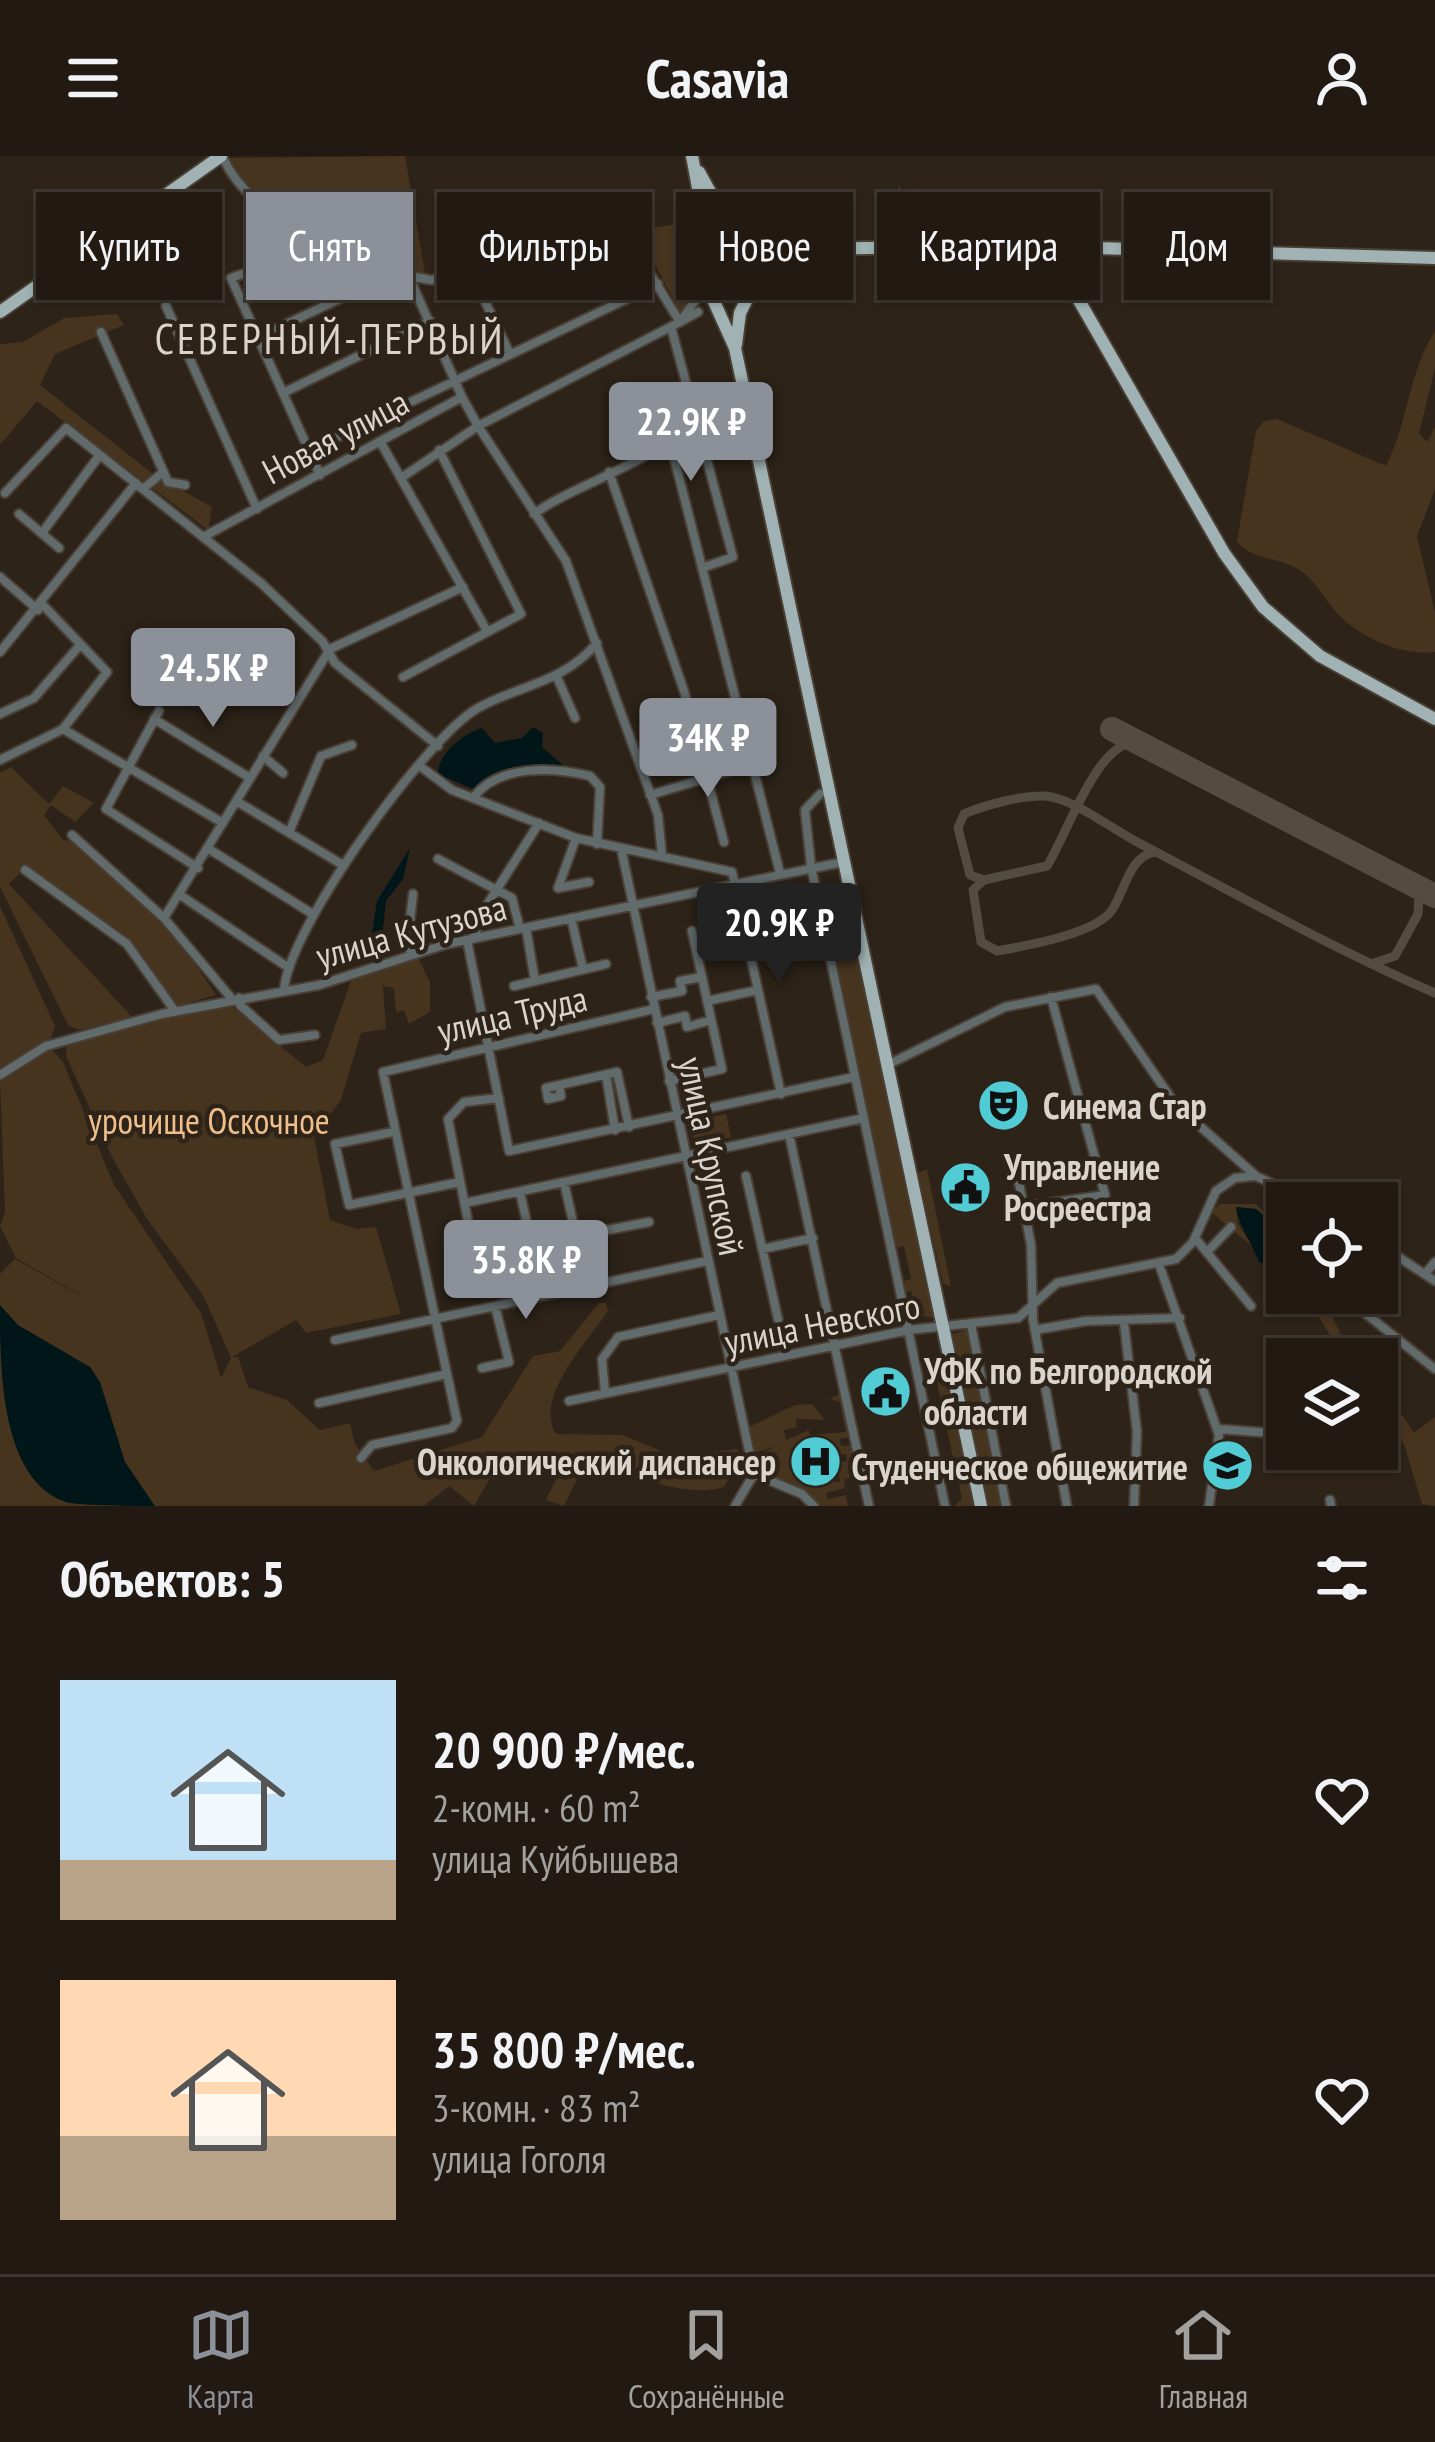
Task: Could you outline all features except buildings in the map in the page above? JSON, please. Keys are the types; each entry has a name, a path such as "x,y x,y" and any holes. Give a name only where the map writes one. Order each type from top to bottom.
{"main road":[{"path":"0,309 207,156"},
{"path":"0,309 221,156"},
{"path":"694,156 710,192"},
{"path":"694,156 699,192"},
{"path":"1100,249 1435,260"},
{"path":"1100,251 1435,260"},
{"path":"713,300 735,348 981,1506"},
{"path":"719,300 740,313"},
{"path":"735,348 747,300"},
{"path":"1080,300 1224,553 1263,608 1320,656 1435,719"}],"street":[{"path":"221,156 249,192"},
{"path":"246,273 231,278 320,475"},
{"path":"652,275 676,324 733,557 705,567"},
{"path":"308,451 658,284"},
{"path":"413,286 461,397"},
{"path":"259,337 337,300"},
{"path":"484,300 510,354"},
{"name":"Новая улица","path":"401,478 478,426 676,324 705,300"},
{"path":"166,306 257,509"},
{"path":"676,324 698,312"},
{"path":"285,392 430,321"},
{"path":"101,332 163,472 171,484 184,485"},
{"name":"Новая улица","path":"203,537 461,397 478,426"},
{"path":"533,514 669,438 690,422 694,410"},
{"path":"478,426 566,561 662,831 662,856"},
{"path":"5,493 63,427 291,610 328,652 438,746"},
{"path":"669,438 780,873"},
{"path":"381,443 487,631"},
{"path":"403,677 521,612 439,450"},
{"path":"42,533 99,456"},
{"path":"0,652 140,486 163,472"},
{"path":"609,472 709,777 724,842"},
{"path":"19,514 59,548"},
{"path":"0,577 40,607 106,672 63,729 0,760"},
{"path":"164,918 328,652 463,587"},
{"path":"284,991 287,967 311,913 438,746 479,707 556,675 598,642"},
{"path":"0,713 34,698 80,645"},
{"path":"556,675 575,718"},
{"path":"198,868 106,809 156,715 250,778"},
{"path":"63,729 223,824"},
{"path":"290,830 321,755 352,745"},
{"path":"262,756 284,773"},
{"path":"650,795 753,764"},
{"path":"421,767 432,780 576,838 725,868 738,882 781,1094"},
{"path":"473,798 492,780 526,771 590,776 600,787 597,844"},
{"path":"820,794 805,810 811,866 945,1506"},
{"path":"236,801 343,865"},
{"path":"539,823 470,939 509,1151 854,1077"},
{"path":"72,835 164,918 240,1005 279,1040 315,1035"},
{"path":"576,838 558,888 589,882"},
{"name":"улица Крупской","path":"621,848 754,1474"},
{"path":"209,849 311,913"},
{"path":"438,859 512,898 535,981"},
{"name":"улица Кутузова","path":"0,1075 46,1046 175,1010 284,991 470,939 844,862"},
{"path":"26,870 127,944 175,1010"},
{"path":"413,894 407,947 414,955"},
{"path":"180,895 287,967"},
{"path":"572,918 583,970"},
{"path":"669,1081 722,1069 692,931"},
{"path":"514,986 606,964"},
{"path":"651,998 682,991 680,981 702,977"},
{"path":"887,1065 1005,1007 1096,989 1175,1104 1269,1182"},
{"path":"706,1001 758,990"},
{"path":"1027,1215 1037,1205 1105,1195 1051,997"},
{"name":"улица Труда","path":"393,1132 382,1072 654,1009"},
{"path":"657,1023 685,1016 687,1027 712,1020"},
{"path":"559,1085 617,1072 629,1126"},
{"path":"606,1075 615,1130"},
{"path":"499,1098 464,1102 450,1113 448,1125 460,1182 476,1251 530,1245"},
{"path":"465,1203 864,1118"},
{"path":"361,1458 372,1445 452,1428 457,1418 406,1195 393,1132 335,1144 348,1203 406,1195 460,1182"},
{"path":"789,1134 869,1506"},
{"path":"746,1176 778,1319"},
{"path":"1036,1286 1160,1267 1180,1256 1195,1238 1216,1191 1235,1178 1256,1176"},
{"path":"564,1182 575,1237 649,1222"},
{"path":"1019,1183 1036,1286 1029,1321 1067,1506"},
{"path":"520,1192 543,1296"},
{"path":"1207,1252 1231,1227"},
{"path":"762,1249 813,1238"},
{"path":"1195,1238 1251,1306"},
{"path":"1398,1257 1435,1281"},
{"path":"335,1340 707,1261"},
{"path":"1425,1274 1435,1262"},
{"path":"1160,1267 1218,1429 1209,1506"},
{"path":"1036,1286 1065,1280"},
{"path":"482,1368 509,1362 495,1306"},
{"path":"1366,1314 1435,1369"},
{"path":"605,1394 602,1359 618,1337 719,1316"},
{"name":"улица Невского","path":"569,1401 909,1330 1029,1321 1124,1323 1180,1318"},
{"path":"1124,1323 1137,1432 1134,1506"},
{"path":"970,1324 1006,1506"},
{"path":"319,1403 447,1374"},
{"path":"1218,1429 1266,1432"},
{"path":"735,1506 754,1474 802,1494 814,1506"}],"green space":[{"path":"405,156 411,192 256,192 230,158"},
{"path":"413,203 425,273 413,272"},
{"path":"676,224 676,300 690,300 680,312 652,259 652,228"},
{"path":"117,314 124,325 55,354 40,385 153,474 212,507 208,530 37,401 0,445 0,344 23,342 64,318"},
{"path":"1435,331 1435,368 1419,433 1427,442 1435,427 1435,489 1417,536 1435,613 1435,652 1423,653 1384,644 1360,632 1303,573 1250,552 1237,541 1256,431 1264,421 1277,419 1386,466 1419,362"},
{"path":"11,767 49,804 63,786 94,803 75,822 51,805 44,815 63,840 84,843 167,923 216,995 174,1007 128,943 25,869 9,884 133,1018 79,1030 68,1025 0,887 0,773"},
{"path":"835,891 854,929 934,1318 917,1315 911,1291 903,1293 900,1282 911,1279 904,1246 893,1248 825,927 830,925 824,894"},
{"path":"0,906 55,1026 51,1038 0,1068"},
{"name":"урочище Оскочное","path":"416,954 430,982 430,1012 409,1024 404,1010 396,1012 394,988 383,986 386,1029 361,1033 341,1100 314,1136 330,1220 357,1229 376,1227 401,1314 306,1333 296,1320 232,1357 238,1357 248,1387 287,1400 320,1430 350,1423 355,1444 374,1471 482,1437 533,1356 560,1351 599,1303 606,1303 608,1311 557,1387 551,1419 556,1434 622,1435 674,1456 737,1449 740,1453 719,1466 728,1480 724,1487 677,1488 531,1456 501,1459 474,1506 449,1486 424,1506 0,1506 0,1274 15,1259 112,1313 16,1258 0,1226 5,1212 0,1079 50,1048 63,1062 114,1185 201,1313 221,1378 231,1358 203,1295 147,1219 111,1155 66,1056 67,1042 225,1001 306,1067 323,1060 353,975"},
{"path":"726,1114 731,1137 695,1145 690,1122"},
{"path":"927,1169 951,1287 943,1283 918,1173"},
{"path":"1220,1204 1256,1204 1266,1217 1256,1209 1236,1207 1238,1224 1254,1248 1211,1212"},
{"path":"1317,1314 1331,1314 1343,1338 1332,1338"},
{"path":"970,1328 1006,1506 988,1506 951,1335"},
{"path":"938,1363 950,1387 975,1506 954,1506 962,1499 933,1365"},
{"path":"841,1393 850,1437 840,1439 841,1446 852,1445 858,1473 844,1480 845,1488 826,1493 828,1499 846,1495 848,1506 817,1506 804,1491 759,1472 760,1454 776,1446 754,1453 747,1428 795,1405 812,1404 825,1420 796,1419 797,1427 784,1430 786,1440 809,1430 810,1435 846,1432 840,1402 830,1399","holes":["822,1443 825,1457 846,1454 847,1461 837,1463 840,1482 834,1482 833,1465 829,1472 805,1476 800,1471 819,1456 813,1445"]},
{"path":"1398,1409 1414,1433 1435,1417 1435,1506 1422,1504 1398,1437"},
{"path":"561,1469 578,1477 564,1506 546,1500"}],"shaded area":[{"path":"533,727 543,733 542,747 565,767 520,767 473,789 438,774 447,752 475,731 482,728 495,743 522,738"},
{"path":"410,848 403,879 386,901 382,938 370,946 377,901"},
{"path":"1236,1207 1256,1209 1266,1217 1266,1265 1259,1262"},
{"path":"0,1305 18,1325 90,1367 100,1382 125,1462 155,1506 69,1503 46,1491 29,1473 9,1420"}],"taxiway":[{"path":"1138,743 1124,745 1097,771 1085,790 1074,812 1055,852 1047,866 984,880 970,875 958,828 964,814 1015,799 1056,798 1068,802 1080,808 1322,939 1435,993"},
{"path":"984,880 973,890 981,942 997,951 1059,938 1104,918 1133,867 1155,852"},
{"path":"1374,963 1395,956 1418,914 1419,895 1409,882"}],"runway":[{"path":"1112,729 1435,896"}],"place":[{"name":"Синема Стар","path":"1004,1105"},
{"name":"Управление Росреестра","path":"965,1187"},
{"name":"УФК по Белгородской области","path":"885,1391"},
{"name":"Онкологический диспансер","path":"815,1461"},
{"name":"Студенческое общежитие","path":"1227,1466"}],"district":[{"name":"СЕВЕРНЫЙ-ПЕРВЫЙ","path":"330,338"}]}
